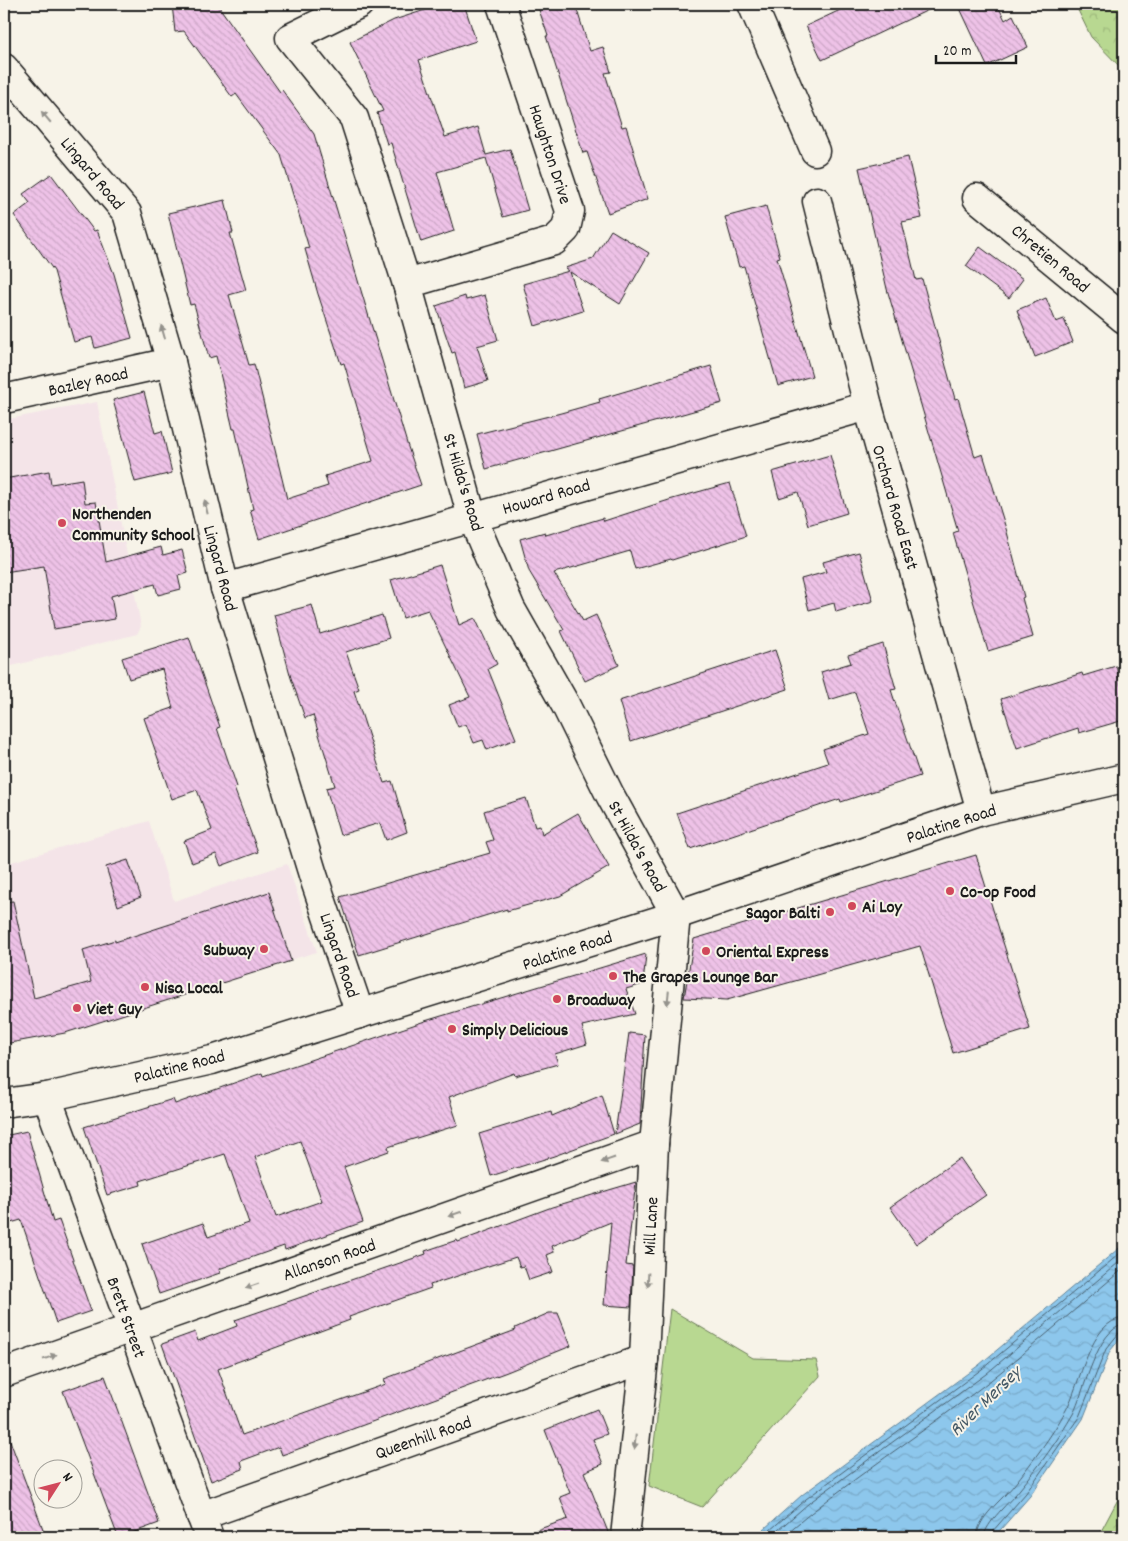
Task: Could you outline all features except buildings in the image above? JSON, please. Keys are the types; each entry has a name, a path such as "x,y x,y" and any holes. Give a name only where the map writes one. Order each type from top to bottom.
{"street":[{"name":"St Hilda's Road","path":"359,4 290,38 354,118 407,284 472,517 511,609 565,704 610,795 676,915"},
{"name":"Haughton Drive","path":"407,284 554,241 566,229 570,211 501,4"},
{"path":"757,5 815,151"},
{"name":"Lingard Road","path":"4,68 127,212 171,362 225,588 313,875 360,1014"},
{"name":"Chretien Road","path":"977,198 1124,319"},
{"name":"Orchard Road East","path":"817,201 868,406 982,812"},
{"name":"Bazley Road","path":"4,399 171,362"},
{"name":"Howard Road","path":"225,588 868,406"},
{"name":"Palatine Road","path":"4,1103 47,1097 212,1060 676,915 982,812 1124,778"},
{"name":"Mill Lane","path":"625,1537 644,1359 654,1144 676,915"},
{"name":"Brett Street","path":"47,1097 205,1526"},
{"name":"Allanson Road","path":"4,1373 654,1144"},
{"name":"Queenhill Road","path":"205,1526 644,1359"}],"shaded area":[{"name":"Northenden Community School","path":"97,402 141,626 137,634 4,668 4,420"},
{"path":"149,821 174,901 287,864 317,952 44,1032 4,1040 4,859 5,864"}],"green space":[{"path":"1075,4 1124,4 1124,71 1091,37"},
{"path":"670,1309 753,1358 816,1360 820,1376 702,1507 649,1486"},
{"path":"1124,1488 1124,1537 1098,1537"}],"water":[{"name":"River Mersey","path":"1124,1244 1124,1334 1110,1351 1083,1419 1030,1496 994,1537 755,1537 802,1495 979,1365"}],"place":[{"name":"Northenden Community School","path":"62,523"},
{"name":"Co-op Food","path":"950,891"},
{"name":"Ai Loy","path":"852,906"},
{"name":"Sagor Balti","path":"830,912"},
{"name":"Subway","path":"264,949"},
{"name":"Oriental Express","path":"706,951"},
{"name":"The Grapes Lounge Bar","path":"613,976"},
{"name":"Nisa Local","path":"145,987"},
{"name":"Broadway","path":"557,999"},
{"name":"Viet Guy","path":"77,1008"},
{"name":"Simply Delicious","path":"452,1029"}]}
